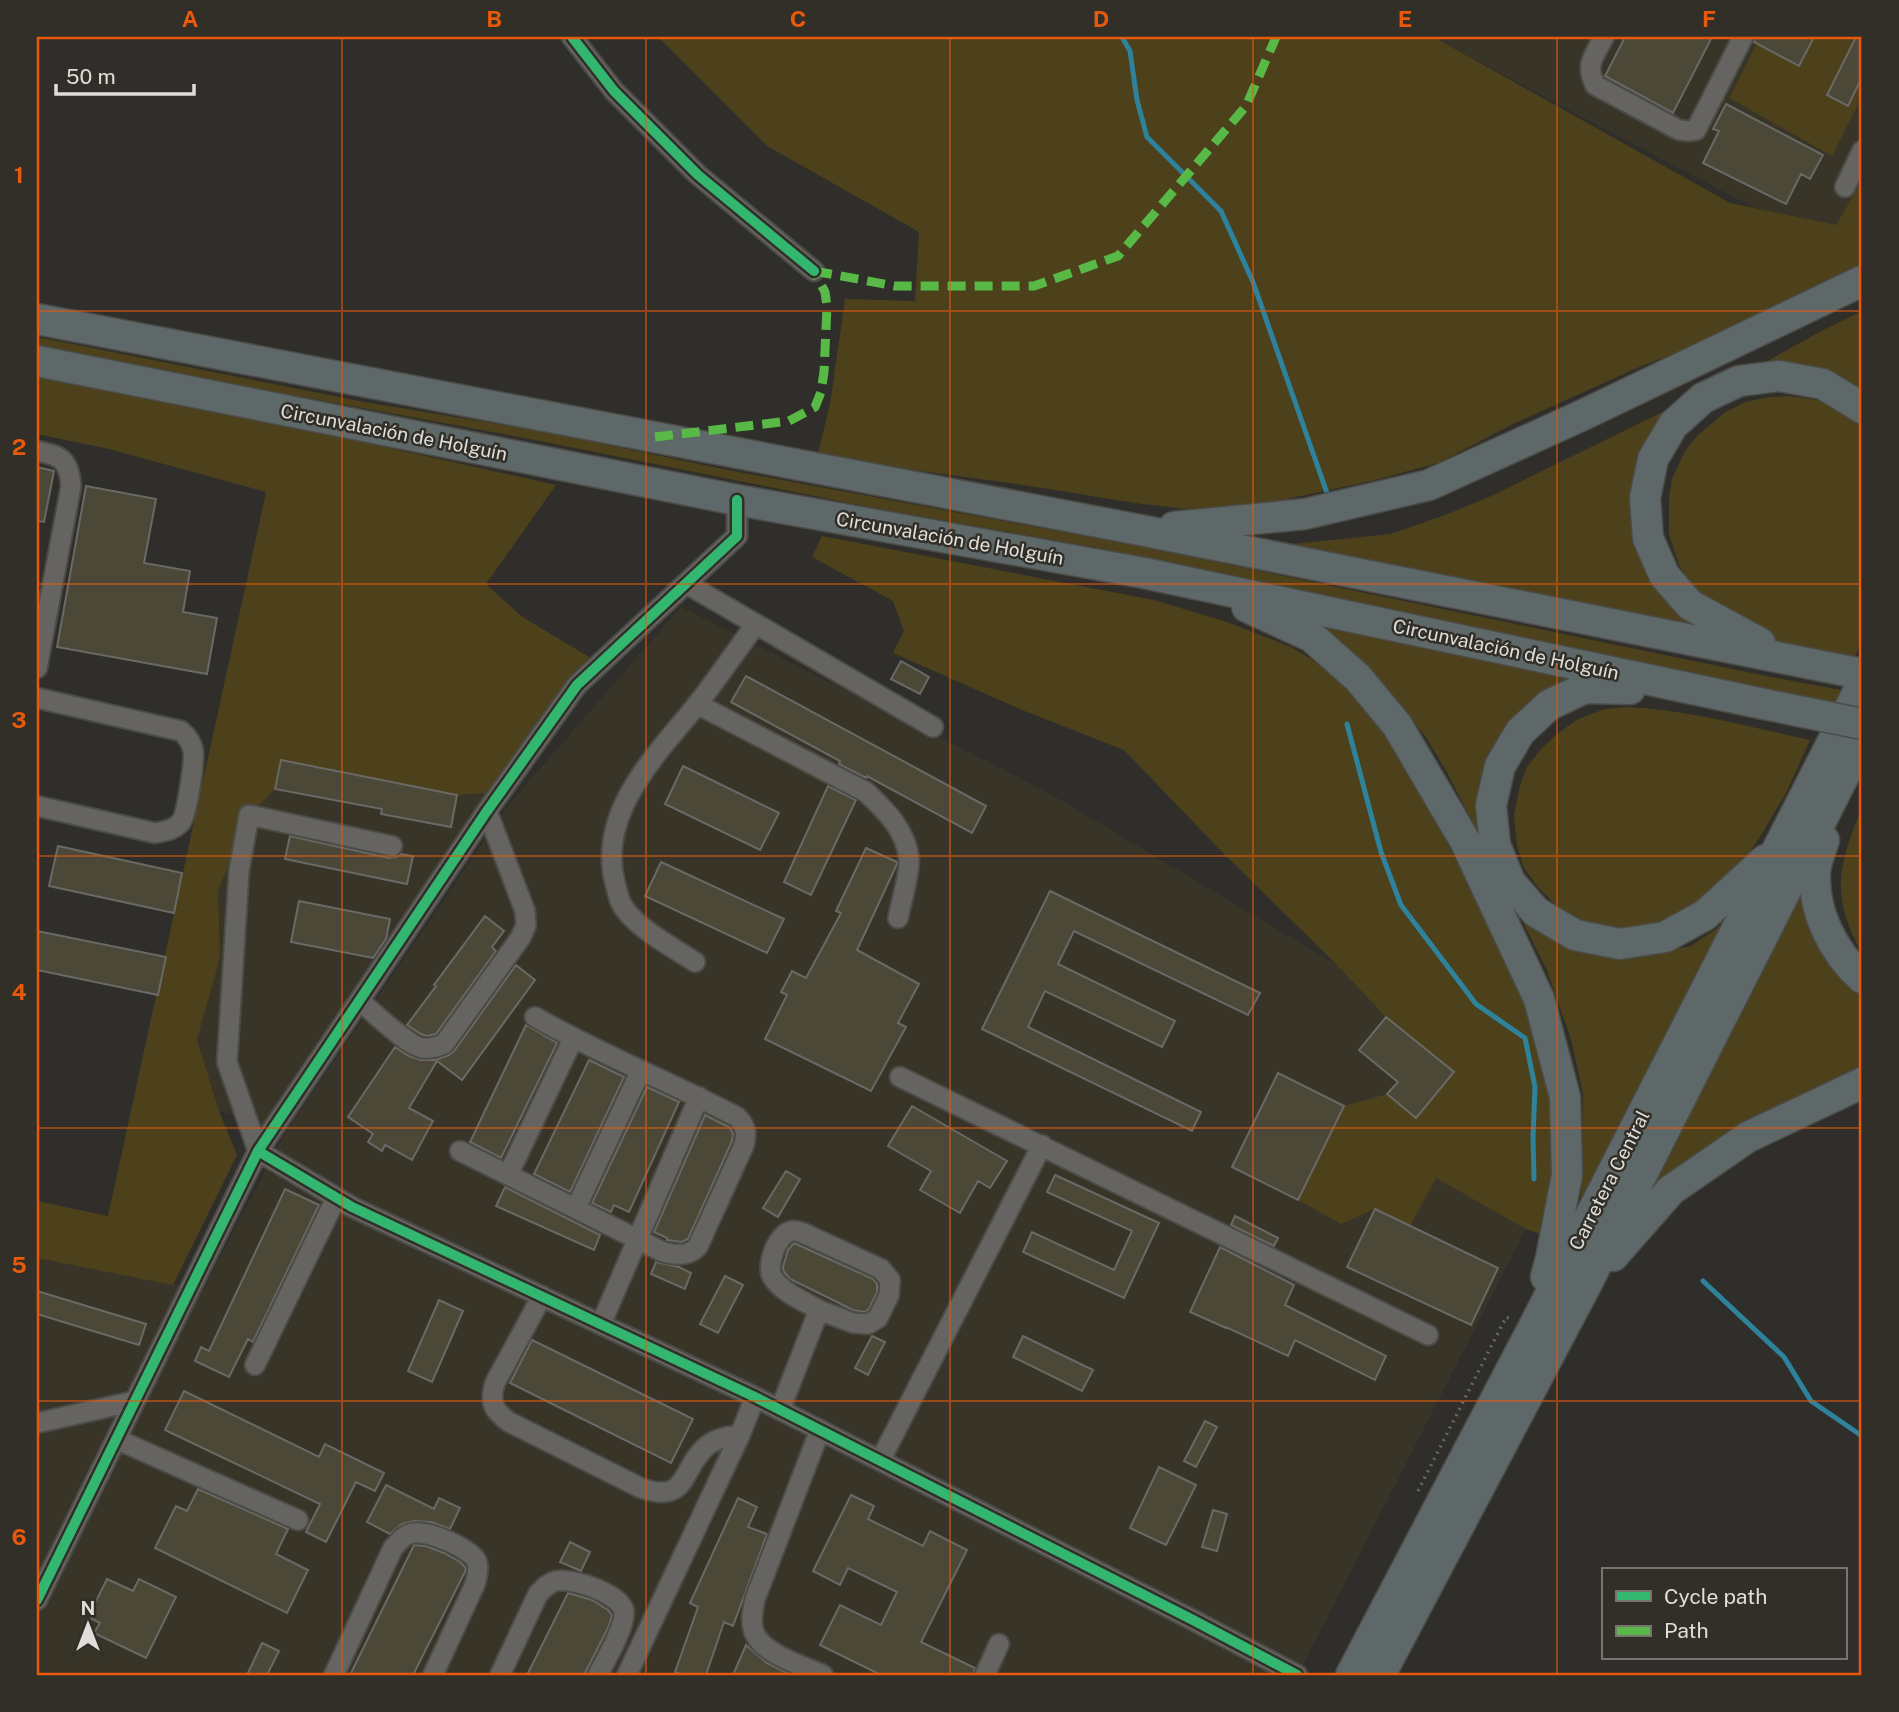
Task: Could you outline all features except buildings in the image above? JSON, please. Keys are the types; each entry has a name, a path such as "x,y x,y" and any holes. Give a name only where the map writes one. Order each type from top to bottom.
{"highway":[{"path":"1140,530 1306,514 1429,485 1585,414 1862,281"},
{"path":"37,319 1140,530 1862,674"},
{"name":"Circunvalación de Holguín","path":"37,361 737,500 1144,573 1862,724"},
{"path":"1788,658 1690,605 1664,575 1648,538 1645,498 1653,459 1673,425 1703,398 1739,381 1779,376 1823,384 1862,408"},
{"path":"1144,573 1252,609 1312,637 1357,678 1397,725 1465,841 1539,999 1565,1097 1567,1175 1552,1258 1532,1330"},
{"name":"Carretera Central","path":"1352,1675 1532,1330 1862,684"},
{"path":"1759,703 1625,688 1585,688 1549,705 1520,732 1500,766 1491,805 1495,845 1510,882 1536,912 1575,935 1620,944 1665,937 1704,915 1778,849"},
{"name":"Carretera Central","path":"1380,1675 1585,1287 1862,740"},
{"path":"1838,788 1815,871 1819,910 1835,947 1862,978"},
{"path":"1585,1287 1671,1190 1748,1137 1862,1083"}],"street":[{"path":"572,37 614,92 698,175 814,271"},
{"path":"1604,37 1590,63 1590,74 1595,85 1679,130 1689,131 1696,130 1743,37"},
{"path":"1845,187 1862,150"},
{"path":"37,451 57,455 66,464 71,486 37,668"},
{"path":"37,1600 258,1151 487,811 578,685 737,536 737,500"},
{"path":"687,584 933,727"},
{"path":"695,962 638,924 621,904 612,871 613,843 624,804 649,761 698,704 757,624"},
{"path":"37,698 181,731 188,737 193,758 184,814 180,824 170,830 155,833 37,806"},
{"path":"698,704 866,792 886,810 902,832 909,860 898,918"},
{"path":"360,1001 410,1042 422,1048 434,1048 444,1044 520,937 526,925 525,911 487,811"},
{"path":"392,846 249,814 239,871 227,1062 258,1151 352,1207 755,1397 1297,1675"},
{"path":"460,1151 663,1252 686,1254 698,1246 744,1145 747,1135 743,1122 699,1097 573,1039 535,1017"},
{"path":"508,1175 573,1039"},
{"path":"576,1208 640,1070"},
{"path":"900,1077 1428,1335"},
{"path":"601,1324 699,1097"},
{"path":"880,1461 1042,1145"},
{"path":"255,1365 336,1198"},
{"path":"788,1232 803,1233 881,1269 890,1280 889,1296 878,1318 868,1324 853,1323 819,1310 779,1286 770,1275 770,1261 780,1239 788,1232"},
{"path":"542,1296 491,1394 498,1414 509,1422 640,1488 663,1493 680,1485 707,1446 716,1440 740,1435"},
{"path":"780,1410 819,1310"},
{"path":"627,1675 740,1435 755,1397"},
{"path":"37,1423 135,1401"},
{"path":"820,1430 755,1598 752,1615 754,1632 762,1645 779,1656 823,1675"},
{"path":"116,1439 298,1520"},
{"path":"334,1675 393,1548 404,1536 422,1532 471,1553 477,1562 478,1572 433,1675"},
{"path":"500,1675 538,1594 546,1585 564,1580 574,1581 615,1598 623,1606 625,1614 621,1628 598,1675"},
{"path":"985,1675 999,1644"}],"shaded area":[{"path":"658,37 1440,37 1439,40 1730,203 1836,225 1862,181 1862,269 1713,338 1637,368 1515,423 1438,463 1273,502 1196,510 817,457 830,404 845,299 915,301 919,232 767,146"},
{"path":"1440,37 1862,37 1862,260 1859,263 1569,110 1439,40"},
{"path":"1760,37 1862,37 1862,96 1832,156 1729,98"},
{"path":"1862,311 1862,396 1827,378 1702,396 1642,499 1710,638 1282,545 1391,534 1445,515 1489,497 1771,359"},
{"path":"37,337 364,402 540,431 728,470 1143,547 1862,694 1862,709 1099,548 869,507 530,439 160,373 37,347"},
{"path":"37,370 556,485 486,584 521,616 594,660 499,792 457,795 281,760 275,789 249,815 218,891 220,957 197,1040 219,1111 237,1155 173,1285 37,1258 37,1201 108,1216 266,492 109,449 37,434"},
{"path":"1790,396 1829,402 1862,422 1862,639 1854,659 1780,645 1723,619 1692,587 1680,567 1669,535 1672,479 1685,451 1697,436 1725,412 1746,402"},
{"path":"822,536 1154,600 1227,622 1291,647 1331,671 1377,717 1434,811 1450,849 1525,991 1558,1096 1559,1166 1544,1235 1526,1229 1436,1178 1410,1226 1375,1209 1341,1224 1298,1200 1344,1106 1387,1094 1416,1118 1454,1072 1386,1017 1124,750 1022,710 893,653 904,631 893,601 812,557"},
{"path":"681,607 1047,792 1513,1070 1538,1205 1298,1675 37,1675 37,1258 203,1290 285,1133 509,804"},
{"path":"1299,619 1602,679 1585,687 1498,766 1511,890 1654,954 1691,946 1728,919 1580,1215 1583,1094 1571,1039 1546,968 1448,774 1427,739 1402,705 1368,670"},
{"path":"1627,707 1696,715 1810,740 1787,791 1736,873 1680,921 1619,932 1577,921 1560,909 1538,887 1524,868 1517,846 1514,815 1527,767 1541,749 1578,719 1605,709"},
{"path":"214,732 499,792 271,1127 137,1086"},
{"path":"1862,808 1862,953 1845,914 1841,880 1847,847"},
{"path":"1801,893 1862,987 1862,1081 1747,1135 1623,1241 1774,943"}],"waterway":[{"path":"1122,37 1130,51 1137,100 1147,137 1221,211 1253,282 1327,493"},
{"path":"1347,724 1381,852 1401,905 1476,1004 1525,1038 1535,1087 1534,1179"},
{"path":"1703,1281 1784,1357 1811,1401 1862,1436"}],"marked path":[{"path":"814,271 895,286 1034,286 1118,256 1246,106 1276,37"},
{"path":"655,437 789,421 815,407 824,372 827,307 825,292 814,271"}],"cycle path":[{"path":"572,37 614,91 698,175 814,271"},
{"path":"37,1600 258,1151 487,811 577,685 737,536 737,500"},
{"path":"258,1151 352,1207 755,1397 1297,1675"}]}
